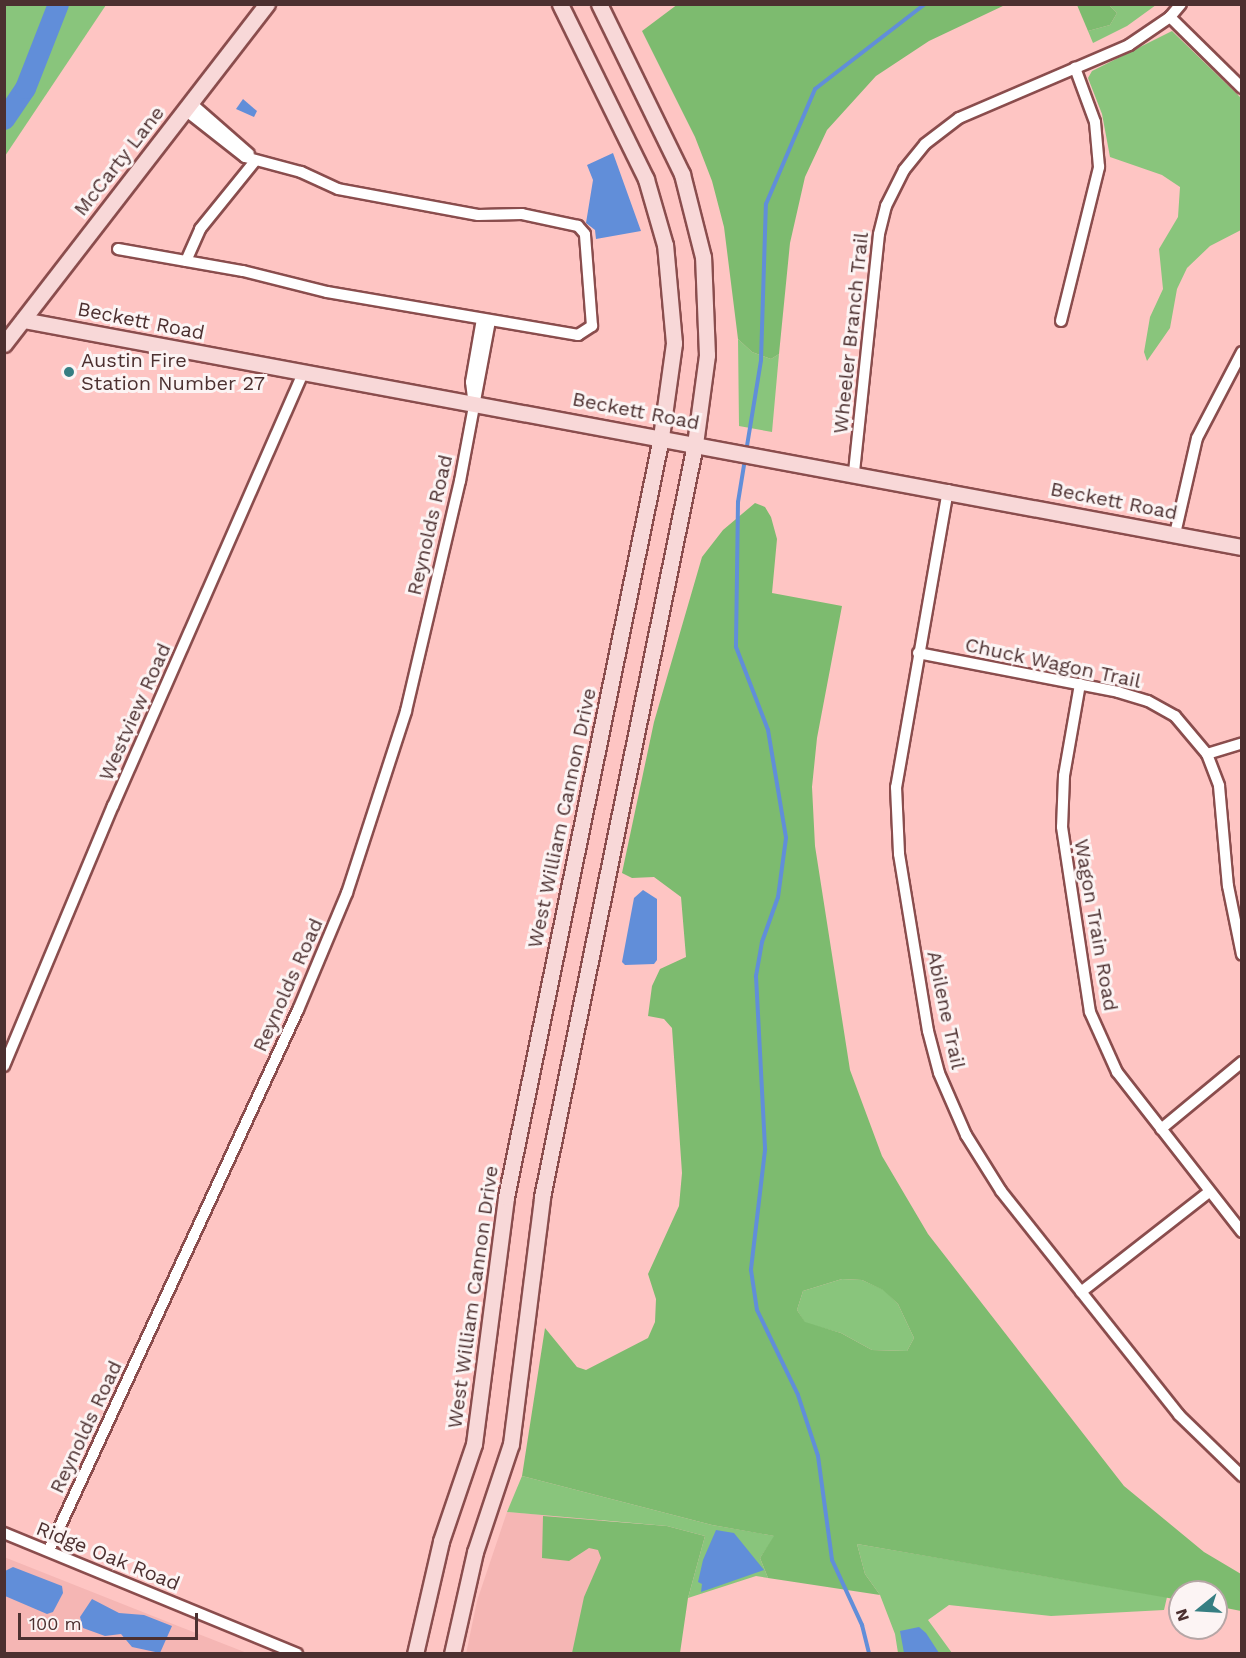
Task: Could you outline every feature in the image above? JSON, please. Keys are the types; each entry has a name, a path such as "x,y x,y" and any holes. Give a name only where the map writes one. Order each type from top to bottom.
{"main road":[{"name":"McCarty Lane","path":"4,344 267,4"},
{"name":"West William Cannon Drive","path":"415,1653 441,1541 474,1444 506,1197 661,437 674,343 672,293 657,213 633,149 560,4"},
{"path":"452,1653 475,1552 511,1444 542,1197 695,444 707,356 708,308 697,227 682,174 599,4"},
{"name":"Beckett Road","path":"23,320 303,374 854,472 1242,547"}],"street":[{"name":"Wheeler Branch Trail","path":"854,472 876,249 894,188 925,144 948,124 1129,45 1170,17 1181,4"},
{"path":"1170,17 1242,87"},
{"path":"1060,321 1099,167 1095,122 1075,68"},
{"path":"118,249 186,261 327,292 578,335 588,330 594,320 582,230 570,223 522,214 478,215 338,189 301,172 255,161 188,106"},
{"path":"186,261 200,229 255,161"},
{"name":"Reynolds Road","path":"49,1550 298,1010 348,893 406,711 476,404 486,320"},
{"path":"1175,534 1197,438 1242,352"},
{"name":"Westview Road","path":"4,1066 113,806 303,374"},
{"name":"Abilene Trail","path":"948,490 897,765 896,833 933,1052 956,1116 976,1154 1081,1292 1186,1424 1242,1476"},
{"name":"Chuck Wagon Trail","path":"918,653 1132,695 1161,707 1184,725 1207,754 1219,786 1228,886 1242,955"},
{"name":"Wagon Train Road","path":"1080,684 1064,776 1062,827 1086,992 1105,1051 1161,1129 1242,1232"},
{"path":"1207,754 1242,743"},
{"path":"1161,1129 1242,1062"},
{"path":"1081,1292 1209,1192"},
{"name":"Ridge Oak Road","path":"4,1533 297,1653"}],"shaded area":[{"path":"507,1512 602,1520 602,1653 466,1654 477,1601"},
{"path":"4,1557 178,1626 247,1653 5,1653"}],"green space":[{"path":"678,4 1005,5 929,41 876,76 827,130 805,177 790,243 779,354 771,359 752,352 738,339 724,227 712,181 695,137 642,31"},
{"path":"4,5 106,5 5,156"},
{"path":"1077,5 1109,5 1117,13 1110,25 1088,31"},
{"path":"1109,5 1156,5 1127,26 1093,43 1088,31 1110,25 1117,13"},
{"path":"1172,31 1241,98 1241,230 1210,246 1187,268 1177,289 1170,328 1147,361 1144,352 1150,317 1163,289 1159,249 1178,217 1180,187 1162,175 1110,157 1102,114 1088,78 1092,71"},
{"path":"738,339 752,352 771,359 779,354 772,432 739,426"},
{"path":"755,503 765,507 771,517 777,539 772,593 842,606 817,738 812,787 815,846 850,1070 882,1156 928,1234 1124,1486 1204,1552 1241,1574 1241,1611 1228,1608 1228,1580 1168,1580 1168,1598 857,1544 865,1574 880,1595 768,1578 760,1558 774,1536 712,1525 522,1476 545,1328 577,1367 586,1370 648,1338 655,1322 656,1299 648,1274 679,1206 682,1173 672,1028 664,1019 648,1016 652,986 660,969 686,957 681,897 654,877 632,878 622,873 654,722 702,557 723,530","holes":["842,1279 862,1280 883,1290 898,1304 914,1338 907,1351 872,1350 841,1333 805,1322 797,1310 803,1291"]},
{"path":"842,1279 862,1280 884,1290 898,1304 914,1338 907,1351 872,1350 841,1333 805,1323 797,1310 803,1291"},
{"path":"522,1476 712,1525 775,1536 760,1558 768,1578 756,1576 688,1598 705,1536 667,1526 507,1512"},
{"path":"543,1516 667,1526 705,1536 688,1598 680,1653 572,1653 584,1597 601,1558 598,1550 589,1548 569,1561 542,1558"},
{"path":"857,1544 1167,1597 1164,1610 1051,1616 949,1605 928,1620 952,1653 898,1653 895,1634 880,1595 865,1574"}],"water":[{"path":"243,99 257,111 254,117 236,109"},
{"path":"613,153 641,231 596,239 595,230 586,223 593,180 587,165"},
{"path":"643,890 657,899 657,960 654,964 625,965 622,962 634,898"},
{"path":"716,1530 734,1533 764,1570 701,1592 702,1584 698,1582 703,1560"},
{"path":"13,1567 62,1586 63,1593 53,1612 47,1614 5,1596 5,1571"},
{"path":"92,1599 119,1613 144,1615 172,1626 160,1653 132,1647 121,1634 105,1636 83,1628 80,1617"},
{"path":"919,1627 926,1633 939,1653 904,1653 900,1631"}],"waterway":[{"path":"4,119 25,88 58,4"},
{"path":"746,452 761,360 766,204 815,89 925,4"},
{"path":"745,459 738,502 736,647 768,730 786,838 778,897 762,942 756,976 765,1150 751,1270 757,1310 798,1395 818,1456 832,1560 862,1625 869,1654"}],"place":[{"name":"Austin Fire Station Number 27","path":"69,372"}]}
